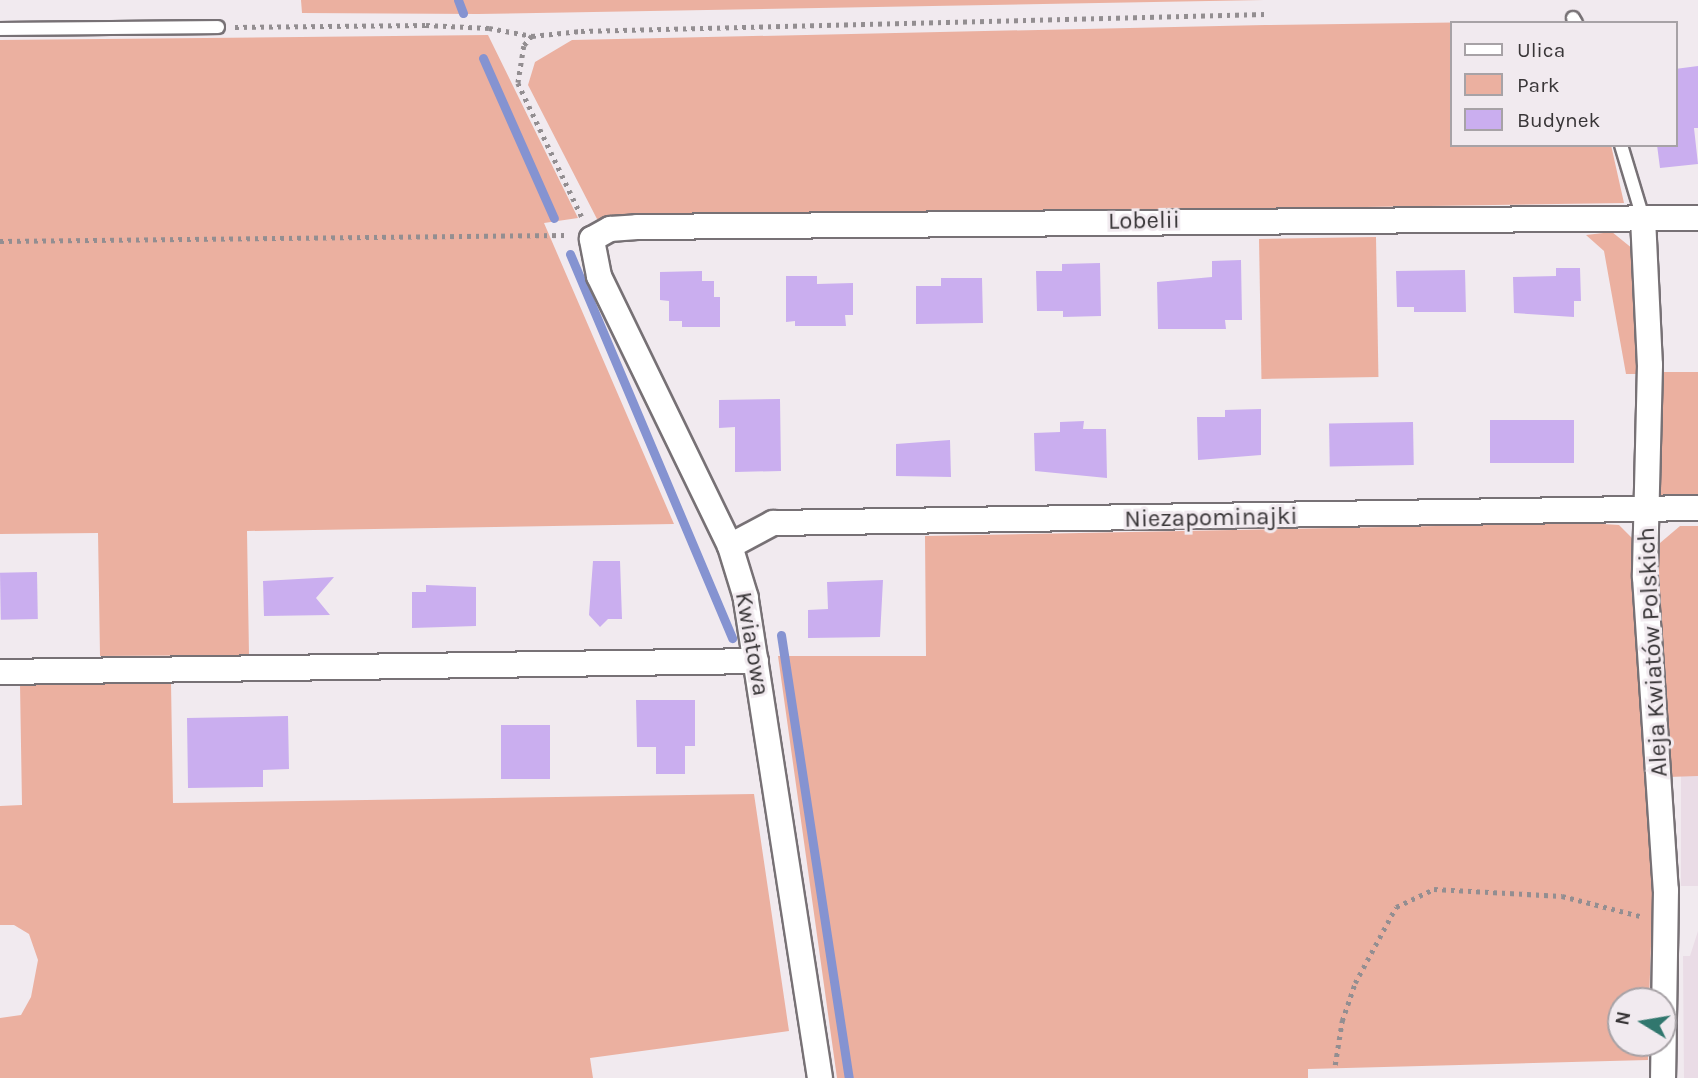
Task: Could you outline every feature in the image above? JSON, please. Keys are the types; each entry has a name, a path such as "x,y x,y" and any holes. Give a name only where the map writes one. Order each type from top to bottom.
{"street":[{"name":"Aleja Kwiatów Polskich","path":"1643,218 1650,365 1645,577 1663,823 1665,929 1662,1078"},
{"name":"Lobelii","path":"592,239 610,229 637,227 1698,218"},
{"name":"Kwiatowa","path":"592,239 599,276 730,545 746,598 820,1078"},
{"name":"Niezapominajki","path":"730,545 773,523 1698,508"},
{"path":"0,672 756,661"}],"lane":[{"path":"0,29 218,27"},
{"name":"Aleja Kwiatów Polskich","path":"1622,147 1643,218"}],"path":[{"path":"218,27 426,25 489,27 532,36 581,31 1265,14"},
{"path":"532,36 524,46 518,83 592,239"},
{"path":"0,241 539,233 592,239"},
{"path":"1335,1065 1342,1021 1374,942 1396,907 1434,889 1593,901 1665,929"}],"shaded area":[{"path":"1681,776 1698,776 1698,886 1681,886"},
{"path":"1698,931 1698,1078 1684,1078 1683,956 1690,956"}],"green space":[{"path":"301,0 1264,0 478,14 302,13"},
{"path":"1450,23 1450,147 1611,147 1624,203 597,219 528,85 535,62 572,40"},
{"path":"488,35 578,218 544,223 674,524 247,531 249,655 100,656 98,533 0,534 0,40"},
{"path":"1612,232 1633,249 1641,374 1626,374 1604,251 1586,235"},
{"path":"1376,237 1378,377 1261,379 1259,239"},
{"path":"1659,372 1698,372 1698,499 1659,499"},
{"path":"1587,523 1619,525 1634,540 1653,892 1650,987 1607,987 1607,1057 1648,1057 1648,1060 1308,1069 1308,1078 837,1078 778,656 926,656 925,536"},
{"path":"1680,526 1698,526 1698,776 1668,777 1656,558 1660,543"},
{"path":"171,683 173,803 754,794 789,1031 590,1058 593,1078 0,1078 0,1018 21,1015 31,997 38,960 29,934 14,925 0,925 0,806 22,805 20,684"}],"building":[{"path":"1698,66 1698,128 1694,128 1698,164 1660,168 1657,147 1677,147 1677,69"},
{"path":"1241,260 1242,320 1225,320 1226,329 1158,329 1157,282 1212,277 1212,261"},
{"path":"1100,263 1101,316 1063,317 1063,311 1037,311 1036,271 1062,271 1062,264"},
{"path":"1556,268 1580,268 1581,301 1574,301 1574,317 1514,313 1513,277 1556,276"},
{"path":"1465,270 1466,312 1414,312 1414,307 1397,307 1396,271"},
{"path":"702,271 702,281 714,281 714,297 720,297 720,327 682,327 682,321 669,321 669,301 660,300 660,272"},
{"path":"786,276 817,276 817,284 853,283 853,315 845,315 846,326 795,326 795,321 786,322"},
{"path":"941,278 982,278 983,323 916,324 916,286 941,286"},
{"path":"780,399 781,471 735,472 735,427 719,428 719,400"},
{"path":"1261,409 1261,455 1198,460 1197,417 1225,417 1225,410"},
{"path":"1490,420 1574,420 1574,463 1490,463"},
{"path":"1084,421 1083,429 1106,429 1107,478 1035,471 1034,433 1060,432 1060,422"},
{"path":"1413,422 1414,465 1330,466 1329,423"},
{"path":"950,440 951,477 896,476 896,444"},
{"path":"593,561 620,561 622,619 608,619 600,627 589,615"},
{"path":"37,572 38,619 1,620 0,573"},
{"path":"334,577 316,598 330,615 264,616 263,581"},
{"path":"883,580 880,637 808,638 808,610 828,609 827,582"},
{"path":"426,585 476,587 476,626 412,628 412,592 426,592"},
{"path":"636,700 695,700 695,746 685,746 685,774 656,774 656,747 637,747"},
{"path":"288,716 289,769 263,770 263,787 188,788 187,718"},
{"path":"501,725 550,725 550,779 501,779"}],"waterway":[{"path":"458,0 463,13"},
{"path":"483,58 554,218"},
{"path":"570,254 732,638"},
{"path":"781,635 849,1078"}]}
